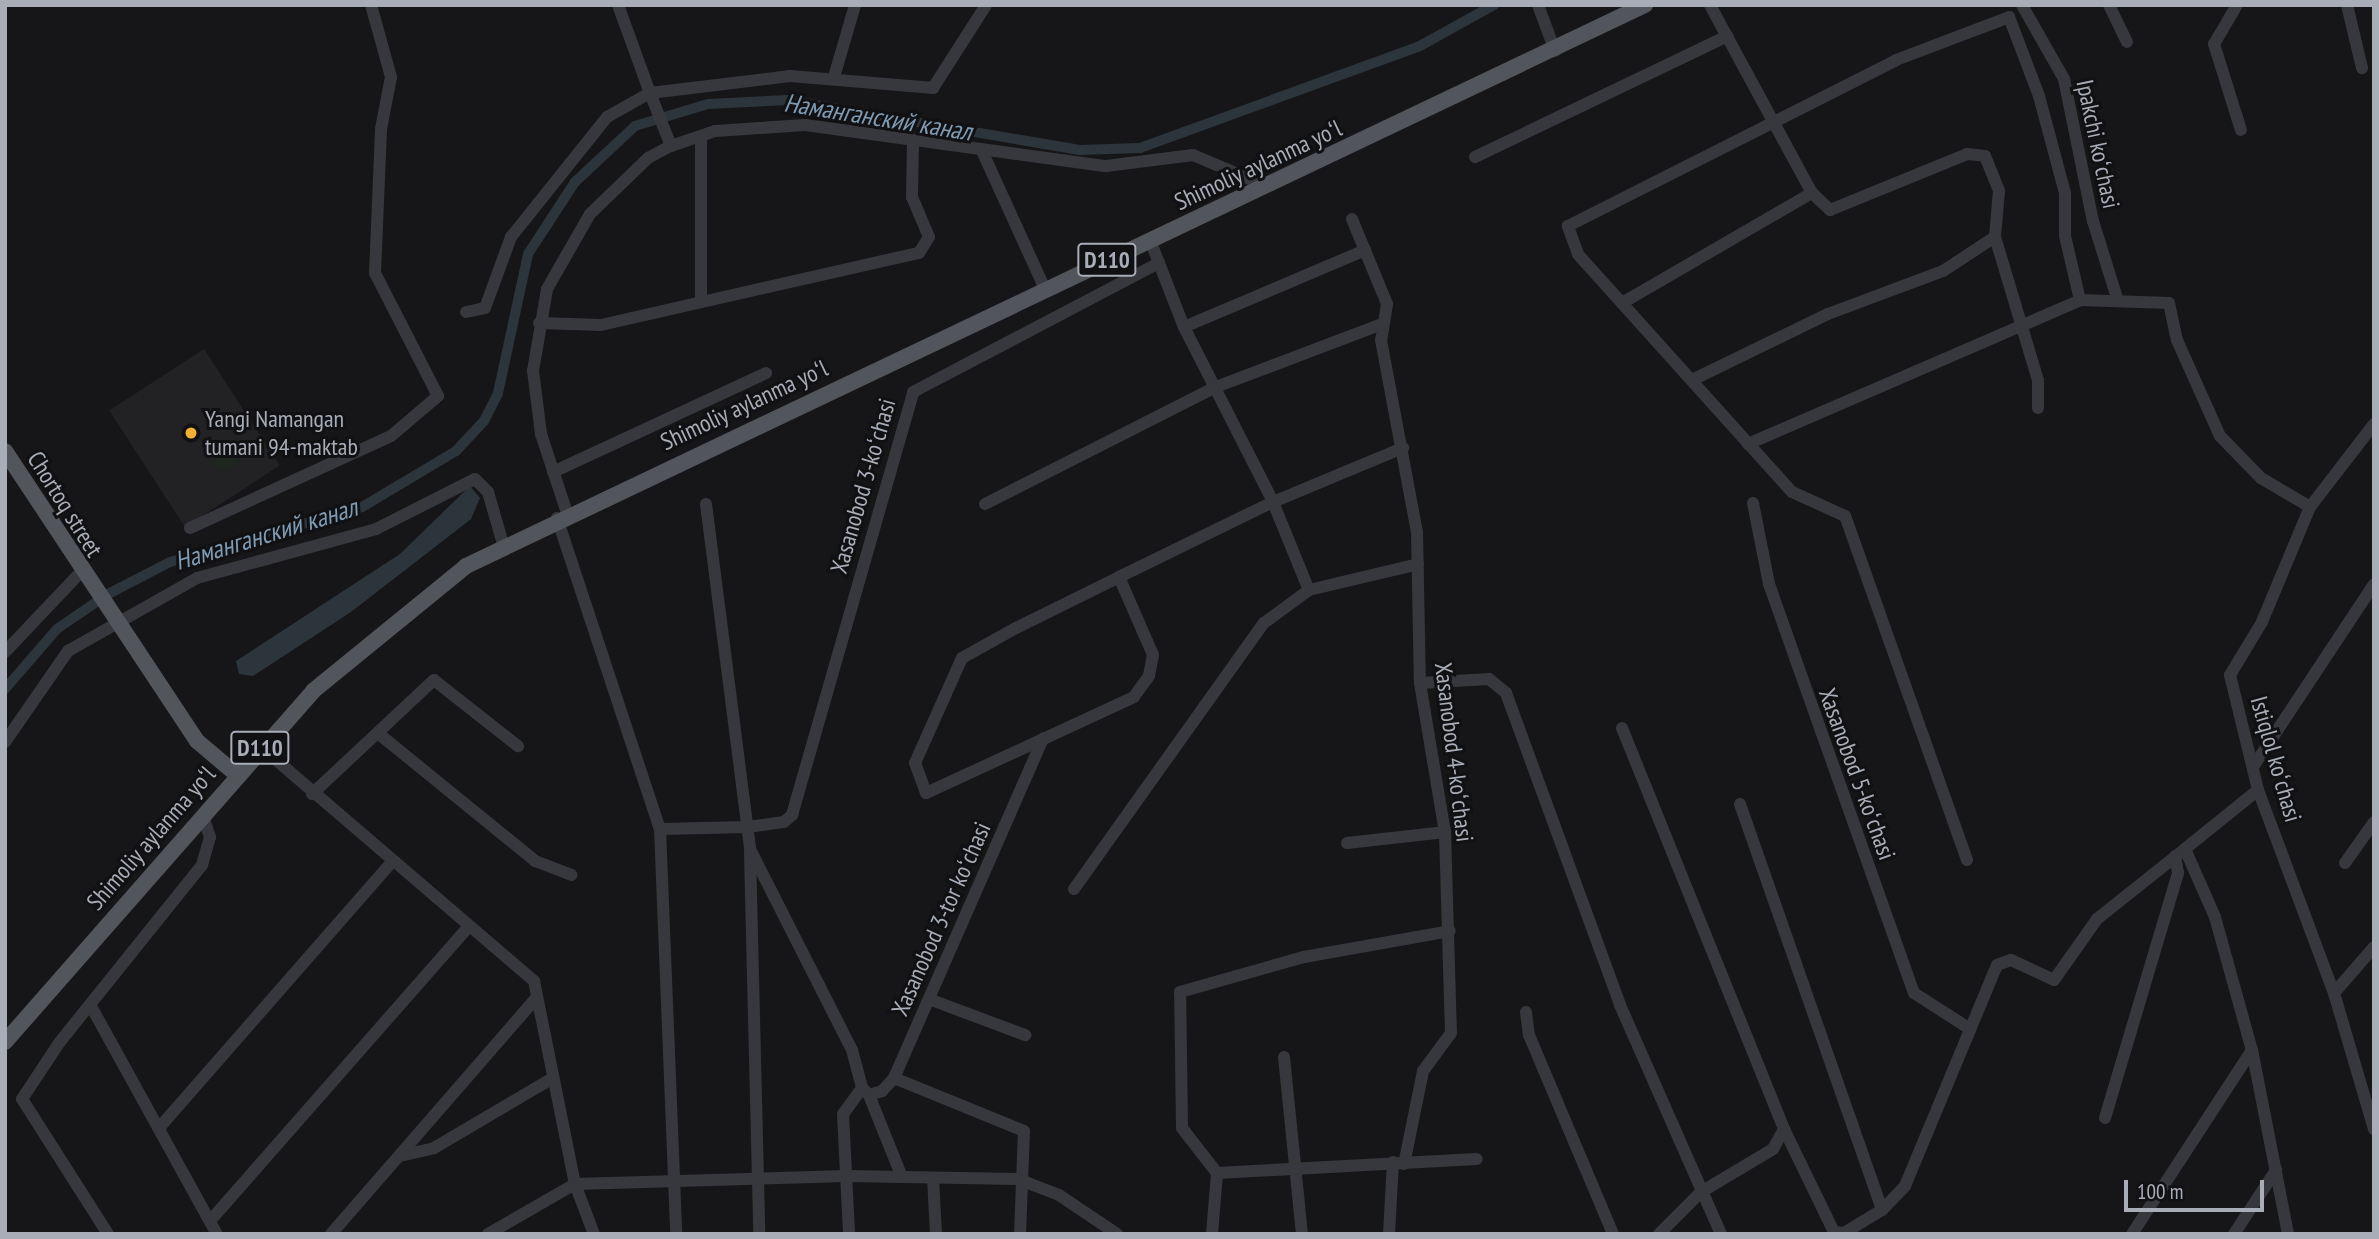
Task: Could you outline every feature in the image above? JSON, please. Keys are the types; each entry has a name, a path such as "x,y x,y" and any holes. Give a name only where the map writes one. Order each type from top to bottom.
{"main road":[{"name":"Shimoliy aylanma yoʻl","path":"5,1042 261,747 370,641 503,544 1555,51 1645,5"},
{"name":"Chortoq street","path":"5,451 84,577 197,741 236,774"}],"street":[{"path":"190,528 391,436 438,396 375,273 381,129 391,77 371,5"},
{"path":"618,5 669,143"},
{"path":"834,77 855,5"},
{"path":"466,312 485,308 511,237 607,117 652,97 724,81 834,77 918,91 933,88 986,5"},
{"path":"1538,5 1555,51"},
{"path":"1710,5 1812,193 1830,211 1977,151 1985,156 1999,191 1995,237 2038,380 2038,408"},
{"path":"1967,860 1846,516 1792,492 1694,379 1577,254 1567,226 1774,119 1941,40 2009,17 2022,5"},
{"name":"Ipakchi koʻchasi","path":"2022,5 2064,79 2093,221 2117,298"},
{"path":"2109,5 2127,42"},
{"path":"2237,5 2214,44 2241,130"},
{"path":"2347,5 2362,68"},
{"path":"2009,17 2039,96 2065,193 2065,236 2080,300"},
{"path":"1475,157 1727,36"},
{"path":"676,1234 660,829 562,515 553,472 533,371 539,323 547,289 590,214 648,158 669,143 759,125 805,125 983,153 1106,166 1193,155 1266,186"},
{"path":"701,136 701,298"},
{"path":"539,323 601,325 701,298 926,248 929,237 912,197 913,142"},
{"path":"983,153 1045,289"},
{"path":"1622,303 1812,193"},
{"name":"Xasanobod 4-koʻchasi","path":"1352,219 1387,304 1382,324 1403,448 1418,564 1420,683 1445,832 1450,931 1451,1033 1423,1071 1399,1163 1389,1234"},
{"path":"1694,379 1828,314 1942,271 1995,237"},
{"path":"1150,240 1184,327 1273,502 1309,590"},
{"path":"1184,327 1365,250"},
{"name":"Xasanobod 3-koʻchasi","path":"748,827 783,822 792,815 913,392 1159,263"},
{"path":"1748,444 2022,328 2080,300 2117,298 2169,303 2177,340 2220,436 2260,478 2309,507"},
{"path":"985,504 1216,387 1382,324"},
{"path":"553,472 766,373"},
{"name":"Istiqlol koʻchasi","path":"2374,424 2309,507 2262,622 2231,675 2258,790 2334,993 2371,1105 2374,1129"},
{"path":"1119,577 1153,655 1149,676 1133,697 929,793 915,779 915,763 962,658 1119,577 1273,502 1403,448"},
{"path":"5,742 68,651 114,622 197,578 376,529 464,481 475,479 488,492 503,544"},
{"name":"Xasanobod 5-koʻchasi","path":"1753,503 1769,584 1914,993 1970,1029"},
{"path":"706,504 750,849 759,1234"},
{"path":"1074,889 1264,623 1309,590 1418,564"},
{"path":"5,652 10,640 84,577"},
{"path":"2253,767 2374,584"},
{"path":"1420,683 1489,679 1506,693 1620,1005 1721,1234"},
{"path":"312,794 434,680 518,746"},
{"path":"1622,728 1784,1129 1834,1232 1844,1233 1882,1210 1905,1186 1997,965 2011,960 2054,980 2097,919 2258,790"},
{"path":"379,734 535,861 571,876"},
{"name":"Xasanobod 3-tor koʻchasi","path":"894,1078 1043,738"},
{"path":"261,747 467,928 530,975 537,996 551,1079 575,1184 594,1234"},
{"path":"1740,804 1882,1210"},
{"path":"108,1234 22,1099 58,1043 92,1008 202,865 210,837 202,814"},
{"path":"2345,863 2374,822"},
{"path":"660,829 748,827"},
{"path":"1347,843 1445,832"},
{"path":"750,849 852,1050 865,1091 902,1177"},
{"path":"2180,853 2215,917 2252,1050 2288,1234"},
{"path":"2105,1118 2178,873 2180,853"},
{"path":"159,1128 392,862"},
{"path":"210,1221 467,928"},
{"path":"1212,1234 1217,1173 1182,1128 1180,992 1304,957 1450,931"},
{"path":"2334,993 2374,947"},
{"path":"331,1234 537,996"},
{"path":"929,999 1025,1035"},
{"path":"92,1008 217,1234"},
{"path":"1526,1012 1529,1035 1614,1234"},
{"path":"2132,1234 2252,1050"},
{"path":"1284,1057 1297,1164 1302,1234"},
{"path":"849,1234 845,1107 865,1091 894,1078 1024,1131 1018,1179 1020,1234"},
{"path":"400,1156 433,1148 551,1079"},
{"path":"1658,1234 1701,1192 1749,1168 1773,1149 1784,1129"},
{"path":"1217,1173 1297,1164 1477,1159"},
{"path":"2234,1234 2276,1170"},
{"path":"488,1234 575,1184 847,1176 1018,1179 1059,1195 1111,1232"},
{"path":"933,1178 936,1234"}],"shaded area":[{"name":"Yangi Namangan tumani 94-maktab","path":"204,349 280,466 185,527 109,411"},
{"path":"225,444 234,448 238,457 234,466 225,470 216,466 212,457 216,448"},
{"path":"470,486 480,498 471,519 351,612 253,676 239,674 236,661 400,554"}],"waterway":[{"name":"Наманганский канал","path":"5,689 57,629 108,594 170,562 362,507 456,451 484,421 498,393 528,254 575,182 635,126 708,104 787,100 1080,150 1140,148 1418,47 1494,5"}],"place":[{"name":"Yangi Namangan tumani 94-maktab","path":"191,433"}]}
